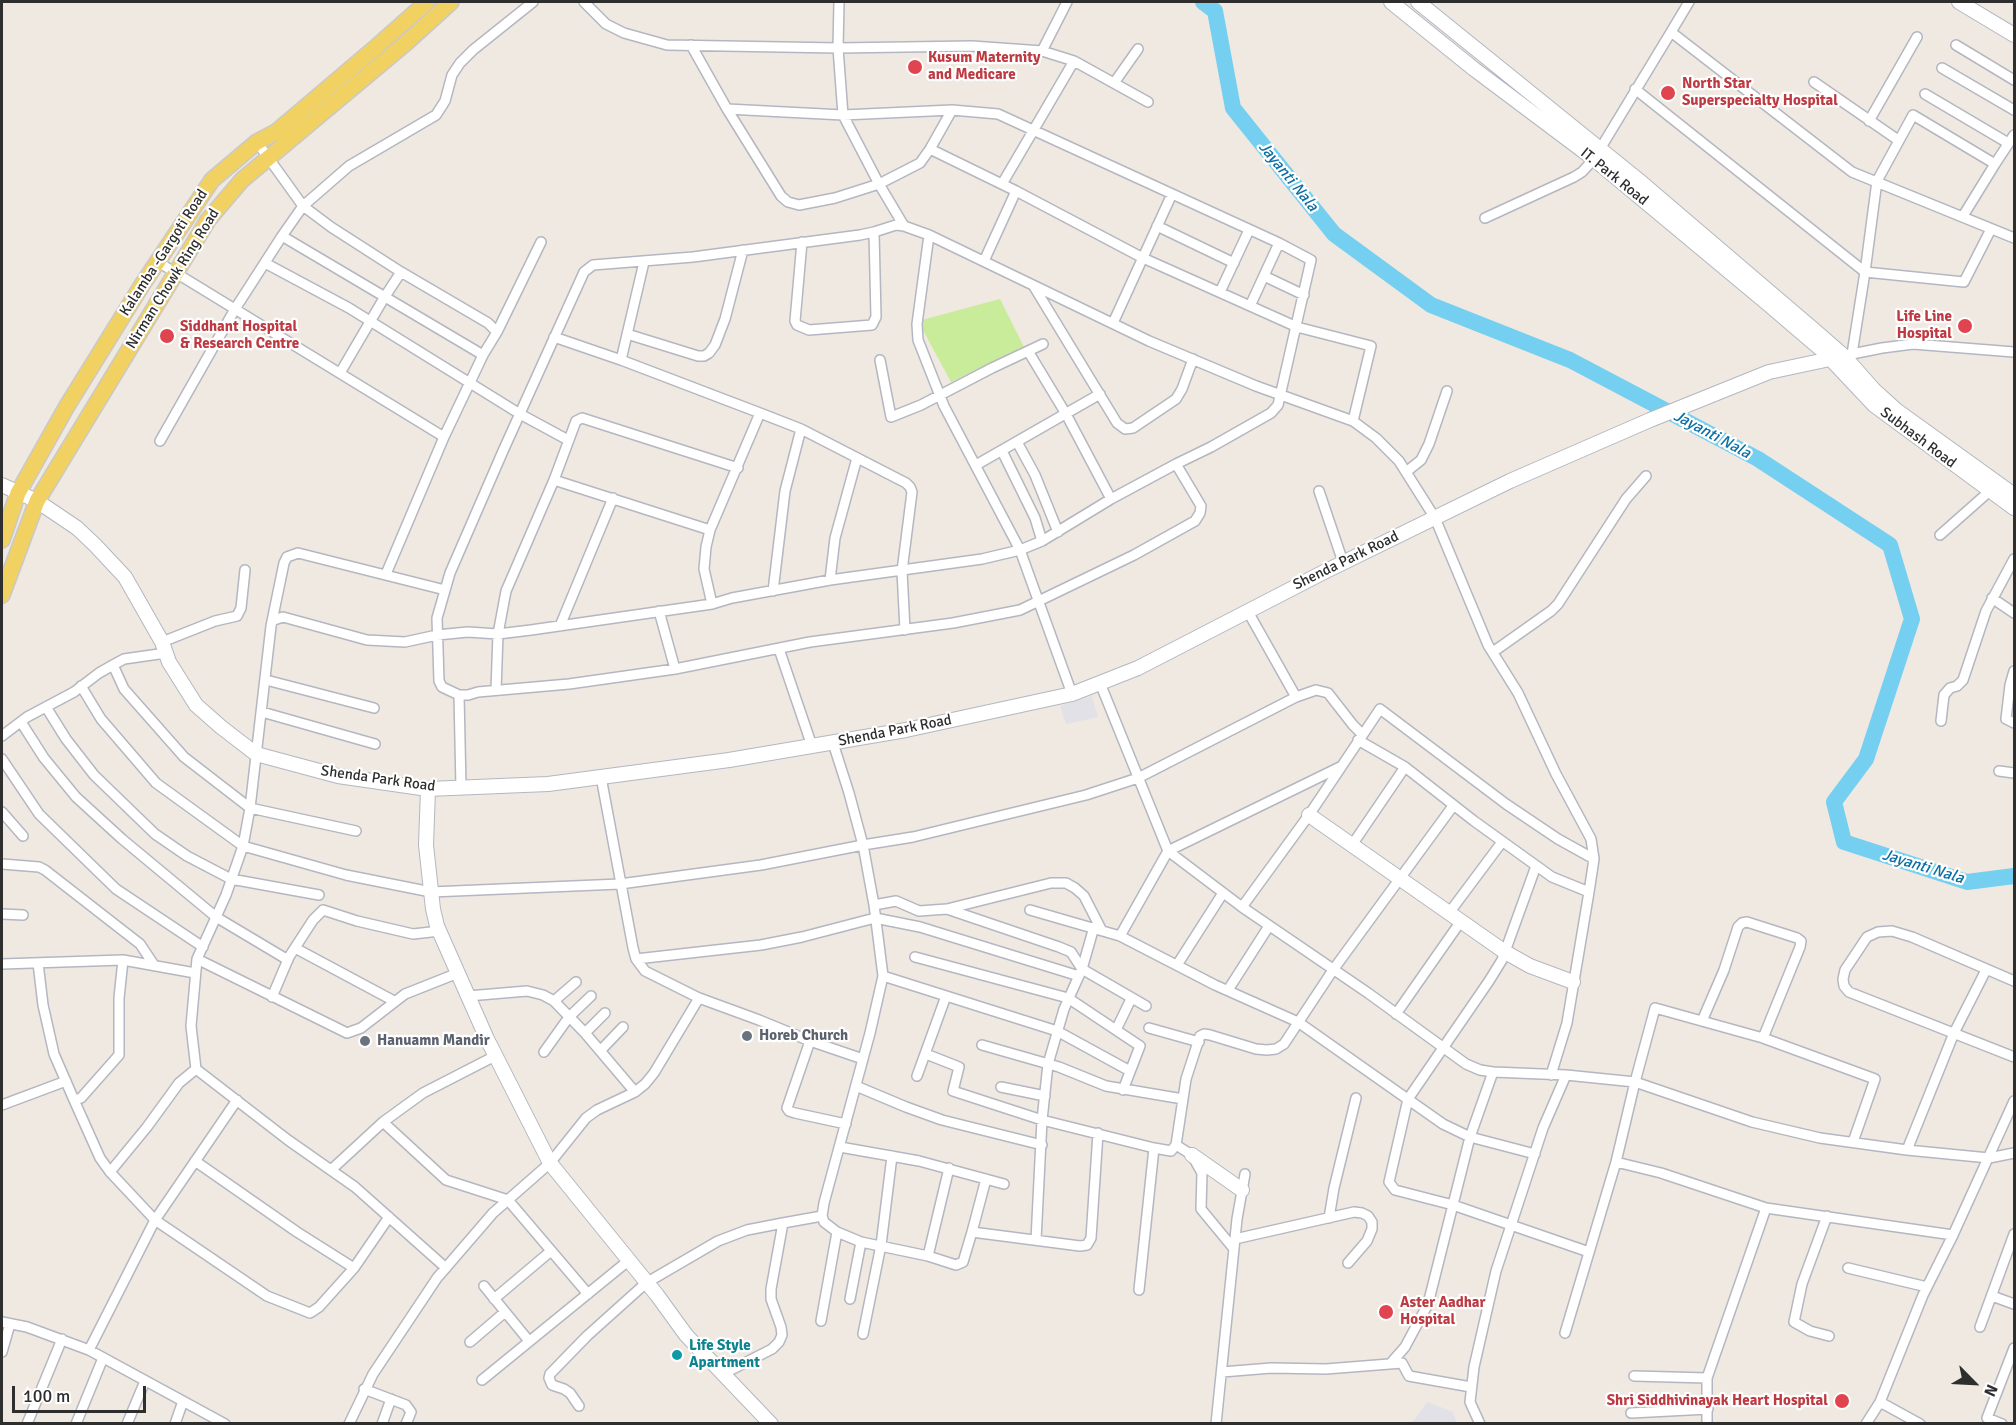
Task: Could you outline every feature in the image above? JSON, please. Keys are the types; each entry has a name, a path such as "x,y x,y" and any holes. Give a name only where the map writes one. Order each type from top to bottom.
{"main road":[{"name":"Kalamba -Gargoti Road","path":"2,540 18,493 67,406 212,180 257,142 276,132 427,2"},
{"name":"Nirman Chowk Ring Road","path":"2,596 37,501 208,220 224,199 268,157 452,2"},
{"name":"IT. Park Road","path":"1391,2 1474,69 1597,154 1848,355"},
{"name":"IT. Park Road","path":"1418,2 1597,154 1830,360"},
{"path":"1959,2 2014,35"},
{"name":"Shenda Park Road","path":"2,485 37,501 77,528 125,577 164,648 169,662 196,705 255,754 338,776 428,789 548,784 729,760 906,730 1072,694 1138,668 1343,562 1510,481 1659,416 1769,372 1848,355"},
{"name":"Subhash Road","path":"1848,355 1874,390 1994,487 2014,508"},
{"name":"Subhash Road","path":"1830,360 1874,405 1994,487 2014,495"},
{"path":"428,789 426,845 435,919 495,1056 550,1162 686,1335 771,1423"},
{"path":"1309,815 1505,952 1530,966 1574,982"},
{"path":"1192,1155 1242,1190"}],"street":[{"path":"160,441 235,309 303,206 349,166 436,115 445,101 452,75 460,63 533,2"},
{"path":"584,2 606,24 624,33 667,45 838,48 972,46 1042,51 1074,61 1148,102"},
{"path":"839,2 838,48 843,115 879,184 904,225"},
{"path":"1042,51 1068,2"},
{"path":"1485,218 1574,177 1597,154 1689,2"},
{"path":"1671,32 1840,165 1852,172 2014,238"},
{"path":"1869,120 1917,38"},
{"path":"691,45 727,109 781,196 788,202 799,205 826,200 879,184 920,163 952,110"},
{"path":"1956,45 2014,80"},
{"path":"1114,83 1138,49"},
{"path":"1002,184 1074,61"},
{"path":"1942,68 2014,110"},
{"path":"1814,82 1898,140"},
{"path":"1635,89 1865,272 1964,282 1991,229"},
{"path":"1925,93 2011,139 1963,216"},
{"path":"274,620 283,617 367,640 391,642 405,642 437,635 468,632 498,634 712,604 830,580 982,559 1020,550 1042,541 1111,499 1271,413 1278,405 1311,260 1279,243 998,114 952,110 843,115 727,109"},
{"path":"1995,164 1913,115 1876,181 1865,272 1848,355 1913,344 2014,352"},
{"path":"257,142 303,206 401,272 488,323 497,332"},
{"path":"930,148 1143,258 1297,327 1371,346 1353,421"},
{"path":"984,261 1016,191"},
{"path":"1113,323 1172,194"},
{"path":"1176,464 1201,506 1195,521 1134,555 1020,610 905,630 810,642 675,669 569,684 459,695 442,687 439,681 437,618 450,573 584,272 593,265 644,262 743,250 874,232 896,225 904,225 1149,341 1281,395 1353,421 1376,438 1399,461 1435,518 1473,612 1493,652 1518,693 1556,774 1591,839 1594,859 1574,982 1567,1023 1551,1075"},
{"path":"1157,226 1234,263"},
{"path":"1220,292 1249,230"},
{"path":"802,242 795,321 797,325 808,330 872,325 876,317 874,232"},
{"path":"929,235 917,324 918,340 939,395 1020,550 1072,694"},
{"path":"282,236 483,355"},
{"path":"386,574 444,437 541,242"},
{"path":"1250,306 1279,243"},
{"path":"627,334 698,356 709,353 715,345 725,319 743,250"},
{"path":"158,262 444,437"},
{"path":"621,360 644,262"},
{"path":"265,263 349,308 520,414 568,440"},
{"path":"340,373 401,272"},
{"path":"1264,276 1304,295"},
{"path":"1033,285 1117,423 1125,429 1133,428 1176,399 1193,359"},
{"path":"554,337 621,360 801,429 906,483 912,492 902,571 905,630"},
{"path":"880,360 891,417 1043,344"},
{"path":"1028,351 1066,414 1111,499"},
{"path":"1406,472 1421,460 1429,444 1447,391"},
{"path":"976,465 1100,394"},
{"path":"712,604 704,569 710,530 760,413"},
{"path":"496,690 498,634 507,591 554,480 576,421 582,418 738,468"},
{"path":"773,591 785,491 801,429"},
{"path":"1017,442 1035,475 1058,532"},
{"path":"1002,451 1035,518 1042,541"},
{"path":"830,580 836,538 856,458"},
{"path":"1493,652 1558,604 1626,499 1646,476"},
{"path":"554,480 710,530"},
{"path":"1940,535 1994,487"},
{"path":"1319,491 1343,562"},
{"path":"560,626 613,498"},
{"path":"446,590 298,553 287,557 271,626 250,808 243,846 197,959 191,1026 196,1069 288,1140 355,1187 446,1268"},
{"path":"1941,721 1944,695 1963,680 1976,637 1992,598 2014,559"},
{"path":"2,736 124,659 164,648 215,621 237,616 241,608 245,570"},
{"path":"1992,598 2014,613"},
{"path":"1248,610 1296,697"},
{"path":"659,611 675,669"},
{"path":"779,649 812,746"},
{"path":"113,665 124,689 184,757 250,808 356,831"},
{"path":"2014,671 2006,719 2014,723"},
{"path":"266,680 374,708"},
{"path":"1100,683 1167,851 1222,893 1466,1065 1493,1072 1566,1075 1635,1082 1752,1122 1820,1138 1989,1158 2014,1153"},
{"path":"81,686 101,719 156,783 243,846 346,875 431,892 620,884 761,865 912,837 1086,795 1138,778 1296,697 1316,690 1328,693 1360,737 1405,767 1502,842 1552,877 1589,892"},
{"path":"459,695 461,788"},
{"path":"46,707 66,739 94,775 155,834 187,856 231,879 319,895"},
{"path":"1242,907 1309,815 1380,709 1506,804 1558,839 1594,859"},
{"path":"262,712 375,744"},
{"path":"21,722 44,758 76,797 122,839 216,917 288,960"},
{"path":"833,742 862,845 874,905 883,976 822,1216 825,1222 837,1232 861,1242 928,1256 956,1265 961,1264 965,1257 986,1179"},
{"path":"2,759 39,814 116,889 203,947"},
{"path":"1120,936 1167,851 1342,765"},
{"path":"1352,844 1405,767"},
{"path":"1999,771 2014,773"},
{"path":"601,777 636,959 645,971 699,998 863,1059"},
{"path":"926,1054 959,1067 953,1091 1042,1120 1171,1151 1176,1145 1186,1079 1200,1036 1204,1034 1256,1048 1276,1049 1284,1044 1333,970 1454,806"},
{"path":"2,813 23,836"},
{"path":"1449,913 1502,842"},
{"path":"2,864 39,867 45,870 140,944 154,966"},
{"path":"1536,866 1505,952 1490,981 1408,1100 1389,1182 1395,1190 1453,1205 1589,1252"},
{"path":"874,905 896,901 919,911 947,909 1051,883 1066,883 1084,897 1097,928 1068,998 1048,1064 1042,1120 1036,1240"},
{"path":"1177,965 1222,893"},
{"path":"947,909 1071,952 1080,973"},
{"path":"272,997 295,948 323,910 357,921 413,934 440,931"},
{"path":"1030,910 1120,936 1298,1022 1443,1124 1470,1137 1535,1154"},
{"path":"2,914 23,915"},
{"path":"636,959 761,945 875,918 920,927 1080,973 1146,1006"},
{"path":"1396,1014 1461,921"},
{"path":"1702,1021 1724,970 1738,927 1747,922 1801,941 1763,1038"},
{"path":"1228,990 1269,926"},
{"path":"2014,981 1912,937 1892,931 1878,932 1866,938 1845,970 1843,979 1844,986 1849,992 2014,1057"},
{"path":"295,948 394,1001"},
{"path":"915,957 1068,998 1140,1046 1123,1090"},
{"path":"197,959 347,1033 362,1028 405,994 458,973"},
{"path":"74,1101 81,1098 119,1055 119,998 123,960"},
{"path":"2,964 123,960 195,973"},
{"path":"39,963 43,1005 54,1054 74,1101 100,1158 110,1172 155,1220 267,1296 310,1313 319,1307 354,1268 389,1217"},
{"path":"1907,1150 1954,1033 1986,969"},
{"path":"883,976 1057,1031 1130,1071"},
{"path":"554,1001 576,982"},
{"path":"468,996 527,991 543,995 554,1001 585,1033 635,1092"},
{"path":"544,1052 569,1017 591,996"},
{"path":"917,1076 946,996"},
{"path":"349,1424 364,1389 380,1362 437,1278 493,1214 550,1162 586,1118 597,1110 635,1092 654,1073 699,998"},
{"path":"1116,1030 1131,999"},
{"path":"1565,1333 1616,1162 1655,1008 1763,1038 1875,1079 1853,1142"},
{"path":"585,1033 606,1013"},
{"path":"600,1051 623,1027"},
{"path":"1149,1028 1199,1042"},
{"path":"810,1041 787,1108 795,1113 846,1124"},
{"path":"982,1045 1048,1064 1106,1086 1183,1099"},
{"path":"331,1170 383,1122 423,1094 495,1056"},
{"path":"110,1172 179,1083 196,1069"},
{"path":"1390,1364 1405,1347 1428,1304 1470,1137 1493,1072"},
{"path":"1480,1424 1470,1402 1471,1387 1496,1271 1543,1128 1566,1075"},
{"path":"2,1105 66,1081"},
{"path":"856,1086 942,1120 1042,1146"},
{"path":"1001,1087 1045,1096"},
{"path":"1329,1218 1356,1098"},
{"path":"89,1350 155,1220 237,1100"},
{"path":"1866,1424 1880,1402 1927,1287 2014,1101"},
{"path":"383,1122 446,1180 508,1200 588,1294"},
{"path":"972,1232 1087,1245 1098,1133"},
{"path":"1176,1145 1192,1155 1202,1173 1202,1209 1235,1244"},
{"path":"840,1147 949,1168 1005,1184"},
{"path":"1139,1290 1154,1148"},
{"path":"863,1334 882,1245 892,1156"},
{"path":"195,1161 297,1232 354,1268"},
{"path":"1616,1162 1661,1173 1766,1208 1953,1235"},
{"path":"928,1256 949,1168"},
{"path":"1216,1424 1235,1244 1245,1174"},
{"path":"1707,1424 1707,1378 1766,1208"},
{"path":"1235,1244 1329,1218 1354,1212 1362,1213 1368,1216 1372,1229 1367,1241 1348,1263"},
{"path":"579,1406 570,1393 552,1385 550,1374 587,1336 646,1283 718,1241 747,1230 822,1216"},
{"path":"1827,1216 1802,1284 1794,1322 1810,1331 1829,1336"},
{"path":"723,1374 772,1349 782,1335 771,1299 771,1289 783,1223"},
{"path":"821,1321 837,1232"},
{"path":"1980,1327 2014,1234"},
{"path":"850,1299 861,1242"},
{"path":"494,1299 551,1251"},
{"path":"482,1380 628,1261"},
{"path":"1848,1268 1927,1287"},
{"path":"484,1286 530,1341"},
{"path":"1992,1296 2014,1304"},
{"path":"470,1342 505,1312"},
{"path":"2,1352 6,1323 62,1339 89,1350 225,1424"},
{"path":"27,1424 62,1339"},
{"path":"2002,1424 1987,1418 2014,1348"},
{"path":"76,1424 103,1358"},
{"path":"1222,1372 1271,1368 1326,1369 1402,1363 1409,1376 1471,1387"},
{"path":"1634,1376 1707,1378"},
{"path":"127,1424 145,1381"},
{"path":"364,1389 406,1405 411,1412 406,1424"},
{"path":"382,1424 391,1400"},
{"path":"175,1424 183,1401"},
{"path":"1880,1402 1920,1424"},
{"path":"1631,1413 1708,1409"},
{"path":"201,1424 205,1413"}],"shaded area":[{"path":"1092,696 1098,717 1066,724 1060,706"},
{"path":"1427,1402 1453,1412 1457,1423 1412,1423"}],"green space":[{"path":"1000,299 1024,347 951,382 918,321"}],"waterway":[{"name":"Jayanti Nala","path":"1203,2 1215,11 1233,108 1334,234 1431,305 1570,360 1758,459 1890,545 1912,619 1866,759 1834,802 1844,842 1967,882 2014,876"}],"place":[{"name":"Kusum Maternity and Medicare","path":"915,67"},
{"name":"North Star Superspecialty Hospital","path":"1668,93"},
{"name":"Life Line Hospital","path":"1965,326"},
{"name":"Siddhant Hospital & Research Centre","path":"167,336"},
{"name":"Horeb Church","path":"747,1036"},
{"name":"Hanuamn Mandir","path":"365,1041"},
{"name":"Aster Aadhar Hospital","path":"1386,1312"},
{"name":"Life Style Apartment","path":"677,1355"},
{"name":"Shri Siddhivinayak Heart Hospital","path":"1842,1401"}]}
